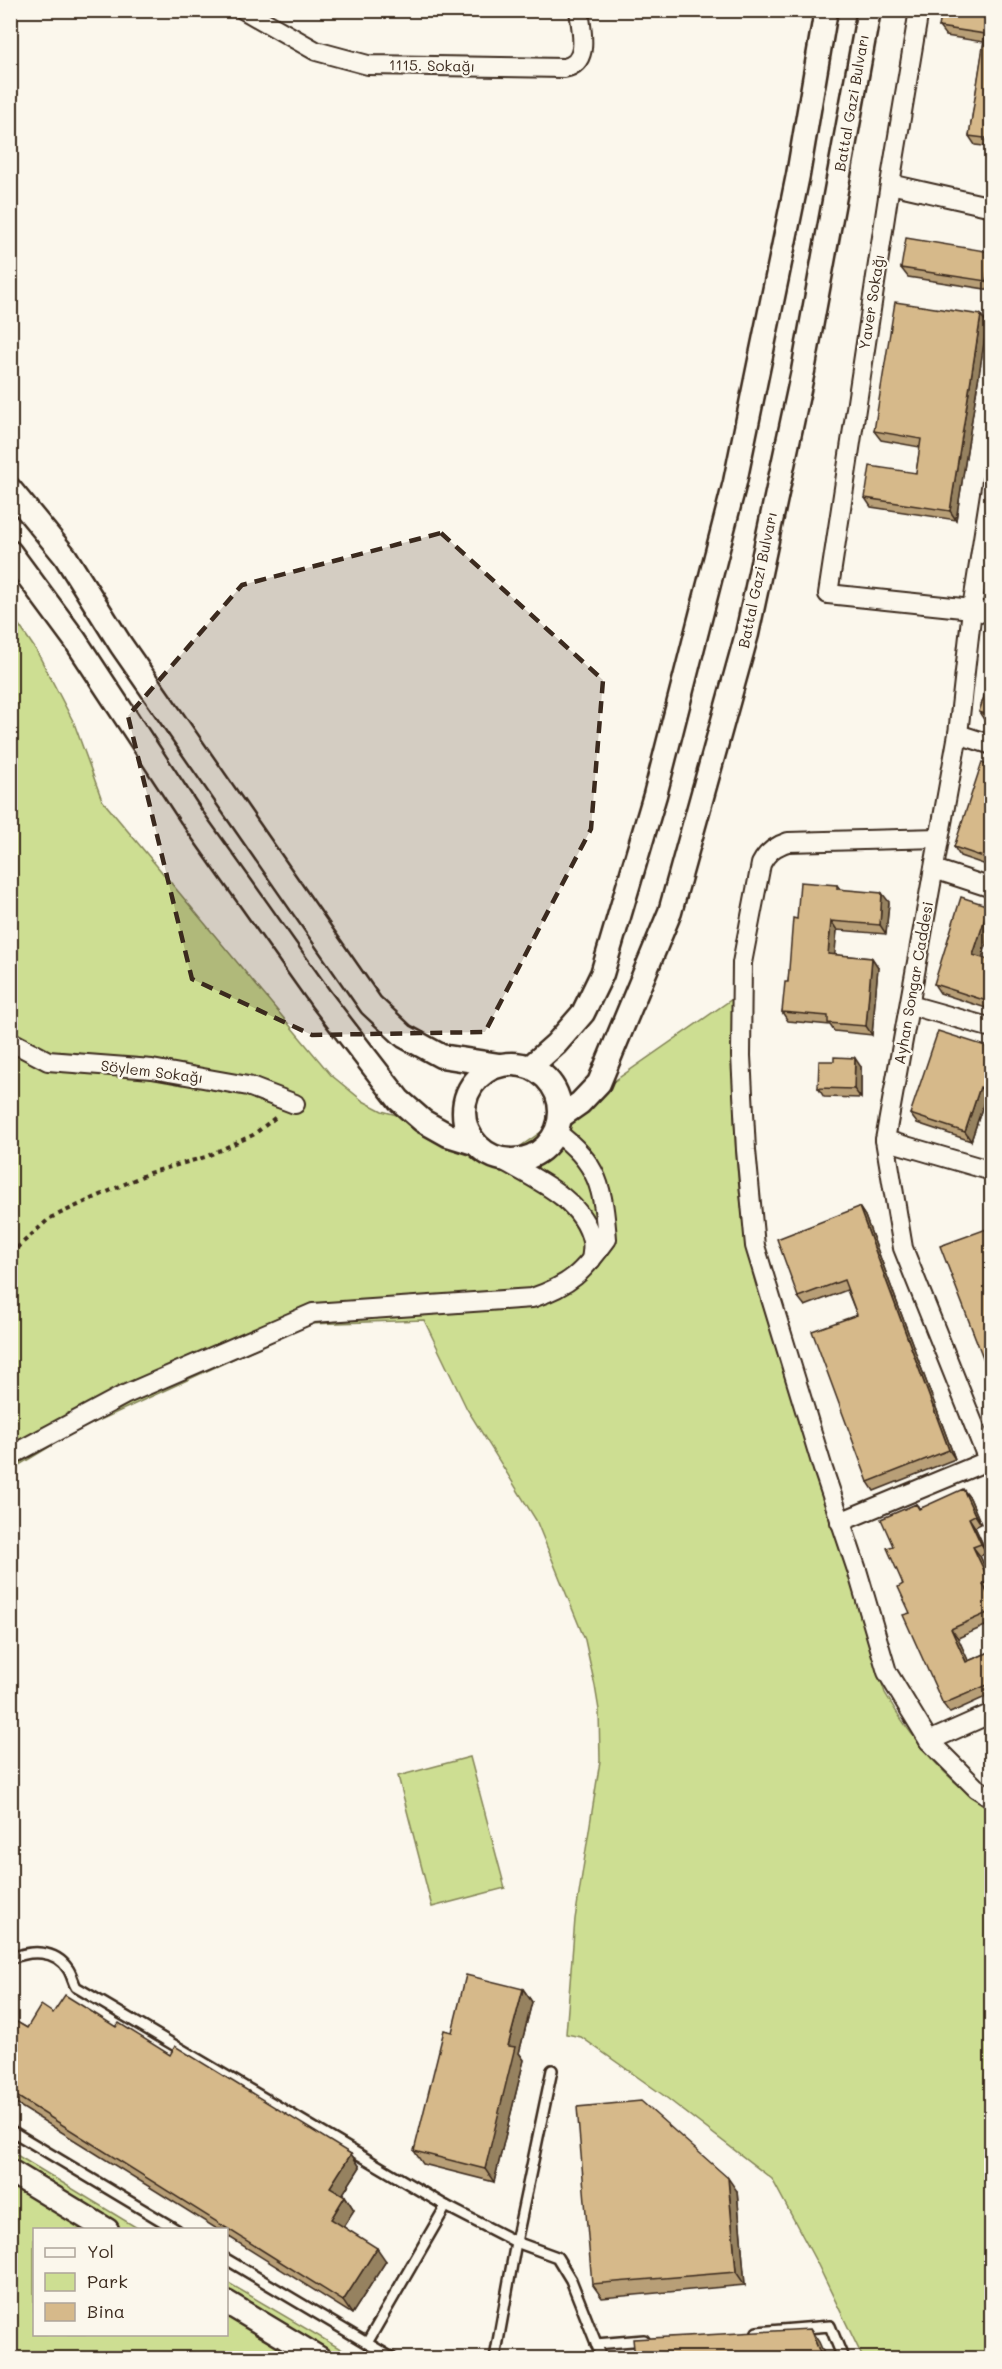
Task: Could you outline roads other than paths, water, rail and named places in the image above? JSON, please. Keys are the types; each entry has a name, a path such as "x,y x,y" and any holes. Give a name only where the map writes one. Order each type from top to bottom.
{"street":[{"name":"1115. Sokağı","path":"244,10 316,51 368,65 552,68 570,66 579,60 582,54 579,10"},
{"path":"530,1067 556,1044 583,1013 602,974 655,795 735,482 798,175 826,10"},
{"name":"Battal Gazi Bulvarı","path":"558,1124 599,1083 670,912 747,634 803,371 868,10"},
{"name":"Yaver Sokağı","path":"919,10 890,184 828,594 972,609"},
{"path":"890,184 992,207"},
{"name":"Ayhan Songar Caddesi","path":"990,1463 903,1248 885,1140 958,734 972,609 985,561 992,481"},
{"path":"10,489 65,556 121,645 371,1005 404,1036 441,1056 499,1065 514,1064 530,1067 543,1075 554,1087 560,1101 558,1124 547,1145 534,1155 519,1160 502,1160"},
{"path":"10,552 75,639 191,816 321,999 399,1100 423,1121 448,1135 474,1143"},
{"path":"972,609 992,615"},
{"path":"958,734 992,745"},
{"path":"939,838 788,842 779,844 765,856 761,864 742,963 741,1056 746,1150 755,1246 887,1672 928,1742 975,1788 992,1798"},
{"path":"934,869 992,888"},
{"path":"910,1005 992,1028"},
{"name":"Söylem Sokağı","path":"10,1041 48,1060 163,1071 248,1086 295,1104"},
{"path":"499,1065 484,1072 473,1082 466,1097 463,1113 466,1129 474,1143 487,1154 547,1186 571,1203 584,1222 592,1241 591,1260"},
{"path":"10,1456 124,1395 313,1313 532,1298 558,1290 579,1274 606,1239 604,1208 594,1169 558,1124"},
{"path":"885,1140 992,1171"},
{"path":"840,1522 990,1463"},
{"path":"928,1742 992,1713"},
{"path":"10,2171 105,2228"},
{"path":"228,2303 319,2358"}],"lane":[{"path":"10,1959 30,1953 56,1956 68,1969 76,1987 446,2206 516,2242 558,2257 571,2280 602,2358"},
{"path":"495,2358 516,2242 552,2070"},
{"path":"10,2130 175,2228"},
{"path":"367,2343 446,2206"},
{"path":"228,2260 392,2358"},
{"path":"748,2332 830,2326 843,2358"},
{"path":"596,2344 654,2339"}]}
